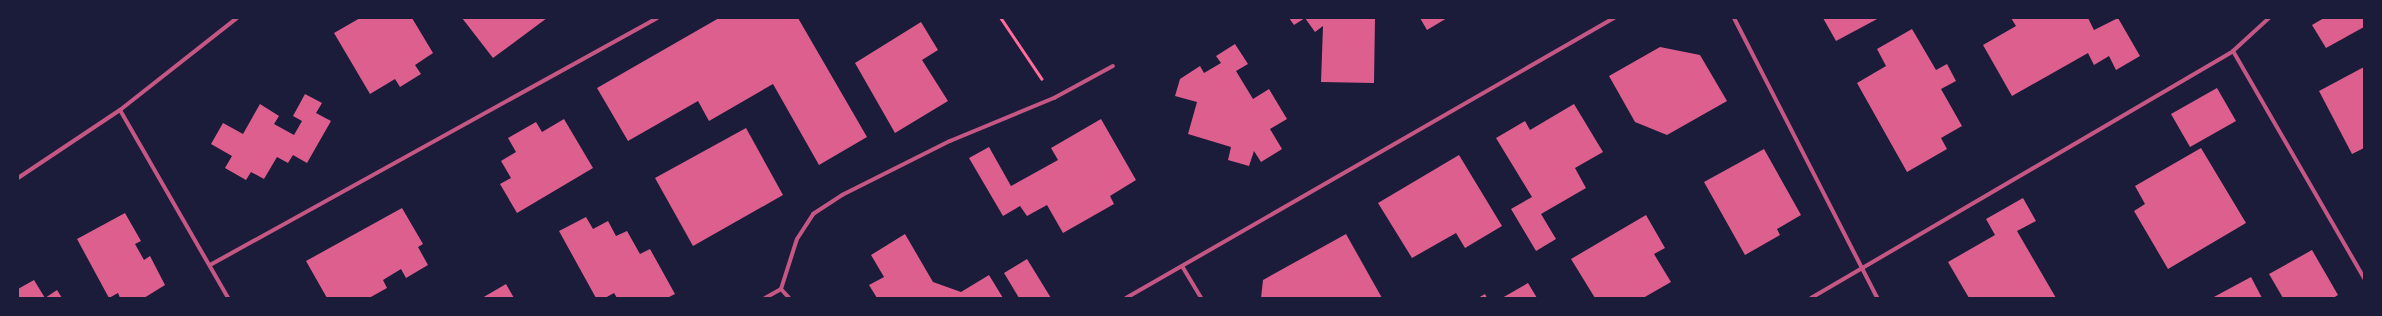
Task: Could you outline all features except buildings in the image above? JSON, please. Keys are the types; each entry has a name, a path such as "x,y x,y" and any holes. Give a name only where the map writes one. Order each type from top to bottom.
{"street":[{"path":"18,178 120,110 237,18"},
{"path":"210,265 657,18"},
{"path":"1126,298 1614,18"},
{"path":"1734,18 1877,298"},
{"path":"1811,298 2233,51 2269,18"},
{"path":"2233,51 2364,278"},
{"path":"765,298 780,289 798,239 813,214 842,195 950,141 1054,98 1113,66"},
{"path":"120,110 228,298"},
{"path":"1182,266 1201,298"},
{"path":"780,289 789,298"}],"path":[{"path":"1001,18 1054,98"}]}
